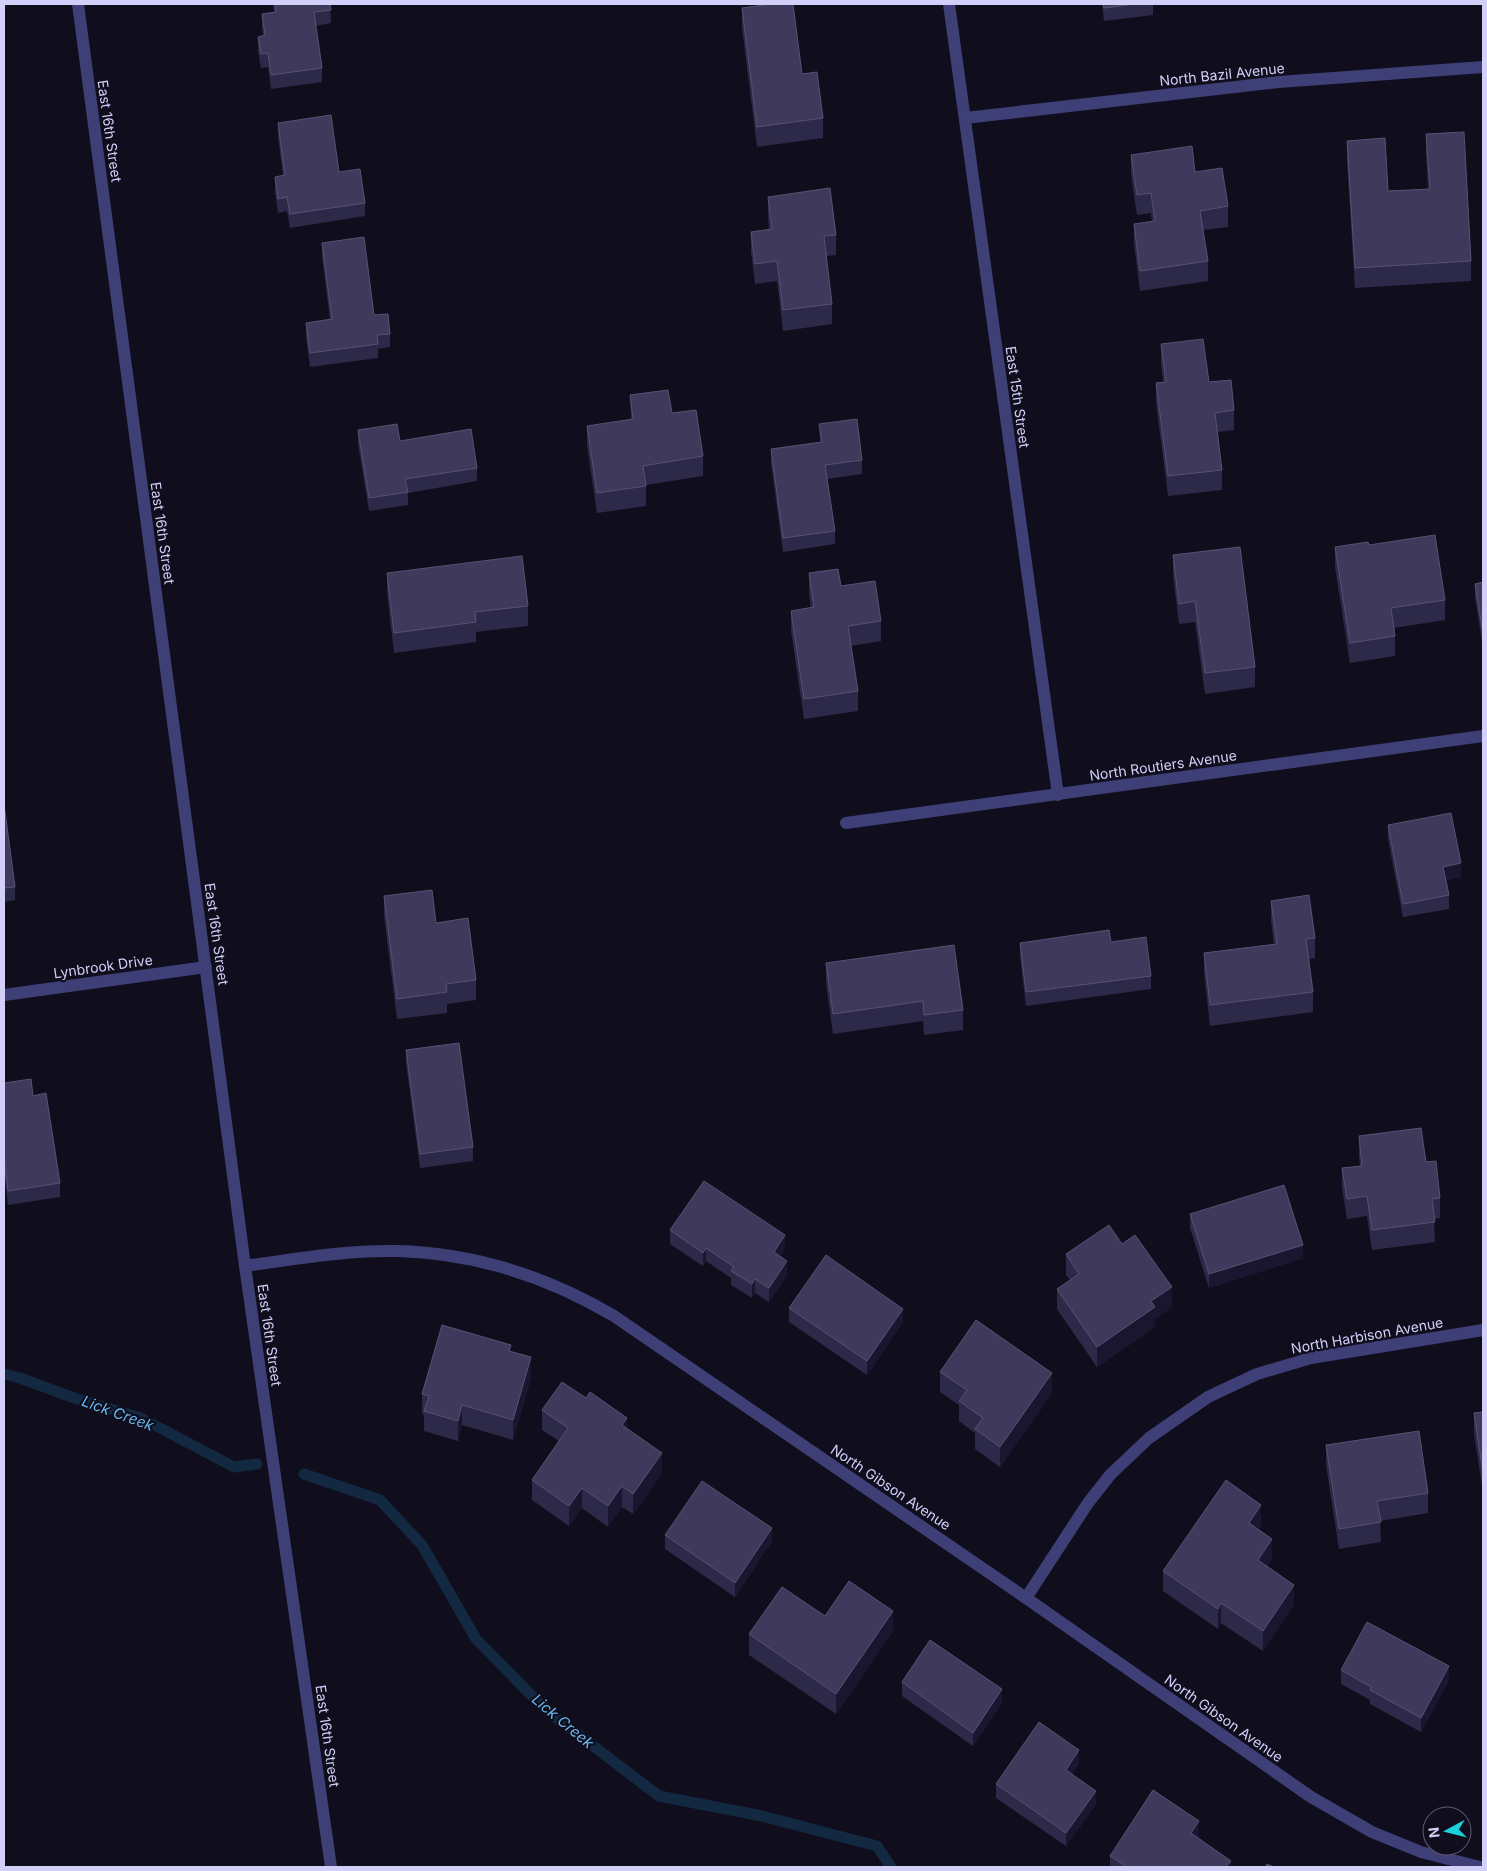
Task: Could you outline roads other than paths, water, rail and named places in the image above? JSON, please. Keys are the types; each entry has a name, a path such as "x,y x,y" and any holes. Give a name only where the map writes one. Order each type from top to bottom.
{"street":[{"name":"East 16th Street","path":"78,4 245,1266 331,1867"},
{"name":"East 15th Street","path":"949,4 1058,795"},
{"name":"North Bazil Avenue","path":"965,118 1279,82 1483,67"},
{"name":"North Routiers Avenue","path":"846,823 1483,736"},
{"name":"Lynbrook Drive","path":"4,995 206,967"},
{"name":"North Gibson Avenue","path":"245,1266 342,1253 414,1252 466,1259 502,1267 568,1291 614,1316 1026,1598 1326,1807 1372,1832 1420,1852 1480,1867"},
{"name":"North Harbison Avenue","path":"1026,1598 1088,1503 1110,1475 1149,1438 1208,1397 1257,1374 1310,1358 1483,1330"}],"waterway":[{"name":"Lick Creek","path":"4,1374 141,1418 234,1467 257,1464"},
{"name":"Lick Creek","path":"304,1474 380,1500 422,1545 476,1639 546,1710 659,1796 762,1816 877,1846 891,1867"}]}
